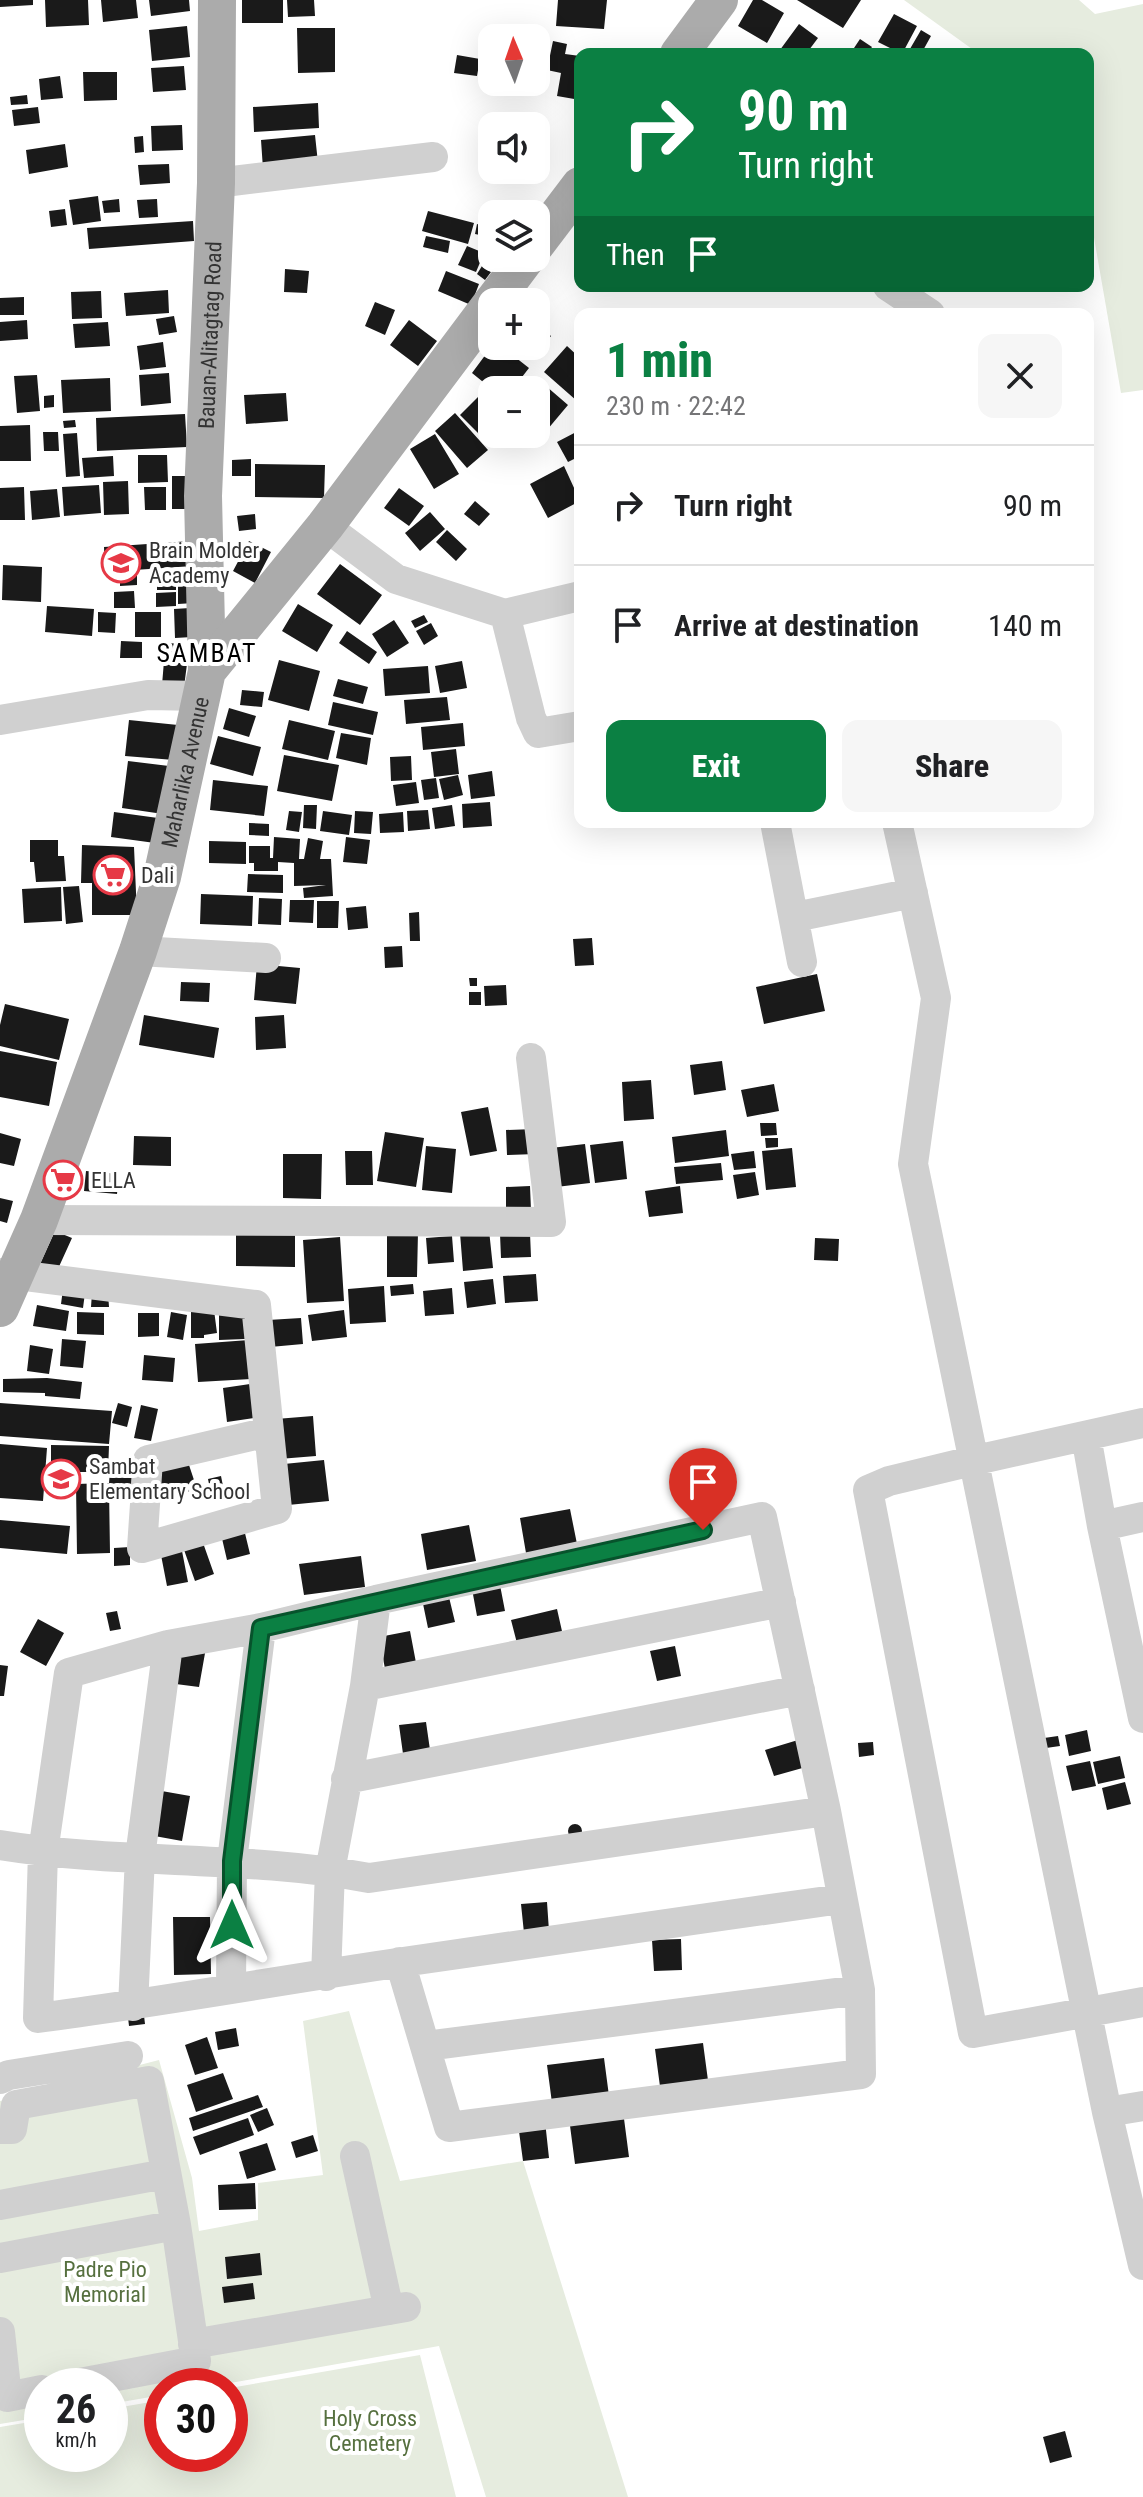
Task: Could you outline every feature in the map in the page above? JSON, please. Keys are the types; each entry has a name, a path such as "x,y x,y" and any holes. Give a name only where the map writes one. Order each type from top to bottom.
{"main road":[{"name":"Bauan-Alitagtag Road","path":"204,683 203,496 216,183 217,0"},
{"path":"683,48 719,0"},
{"path":"550,226 574,194"},
{"name":"Maharlika Avenue","path":"503,288 515,272"},
{"name":"Maharlika Avenue","path":"5,1286 39,1220 138,951 162,877 204,683 478,322"}],"street":[{"path":"216,183 433,157"},
{"path":"897,292 921,308"},
{"path":"325,526 396,579 505,614 574,597"},
{"path":"505,614 531,718 538,733 574,727"},
{"path":"0,720 204,683"},
{"path":"776,828 802,962"},
{"path":"898,828 936,998 913,1164 1107,2112 1143,2265"},
{"path":"795,917 913,893"},
{"path":"138,951 266,958"},
{"path":"39,1220 551,1222 531,1058"},
{"path":"5,1286 256,1305 277,1509 142,1548 148,1460 268,1432"},
{"path":"1143,1423 889,1481 868,1490 973,2033 1143,2002"},
{"path":"1086,1436 1102,1526 1131,1601 1141,1698"},
{"path":"400,1962 449,2127 861,2074 860,1990 826,1811 762,1517 376,1600 261,1628 168,1645 69,1673 43,1852 38,2018 133,2006 400,1962 841,1899"},
{"path":"1102,1526 1143,1517"},
{"path":"326,1976 330,1871 365,1686 376,1600"},
{"path":"365,1686 781,1602"},
{"path":"231,1988 232,1861 261,1628"},
{"path":"133,2006 140,1857 168,1645"},
{"path":"346,1779 800,1690"},
{"path":"0,1845 43,1852 232,1861 369,1878 826,1811"},
{"path":"426,2046 860,1990"},
{"path":"0,2079 128,2056"},
{"path":"0,2129 12,2129 16,2105 149,2081 176,2225 196,2361 128,2374"},
{"path":"1107,2112 1143,2106"},
{"path":"193,2344 398,2308 355,2156"},
{"path":"0,2205 165,2174"},
{"path":"0,2258 176,2225"},
{"path":"0,2332 7,2397 24,2394"}],"green space":[{"path":"904,0 1079,0 1095,14 1143,4 1143,390 1121,393 1094,238 1094,48 971,48"},
{"name":"Padre Pio Memorial","path":"349,2011 400,2181 523,2161 628,2497 486,2497 439,2346 248,2380 248,2368 144,2368 144,2398 128,2401 128,2368 24,2368 24,2420 0,2424 0,2101 159,2060 192,2178 199,2231 258,2220 258,2183 323,2175 303,2021"},
{"name":"Holy Cross Cemetery","path":"420,2355 456,2497 0,2497 0,2427 24,2423 24,2472 128,2472 128,2406 144,2403 144,2472 248,2472 248,2385"}],"building":[{"path":"0,0 33,0 33,5 0,7"},
{"path":"45,0 88,0 89,25 46,27"},
{"path":"101,0 136,0 138,18 103,22"},
{"path":"149,0 189,0 190,11 151,16"},
{"path":"242,0 283,0 283,23 242,23"},
{"path":"287,0 314,0 315,16 288,17"},
{"path":"558,0 607,0 604,29 556,26"},
{"path":"753,0 762,0 784,13 767,43 738,26"},
{"path":"797,0 861,0 843,28"},
{"path":"894,14 917,26 905,48 890,48 878,42"},
{"path":"799,24 818,38 810,48 781,48"},
{"path":"187,26 190,57 152,61 149,30"},
{"path":"297,28 335,28 335,72 298,73"},
{"path":"921,30 931,36 924,48 910,48"},
{"path":"860,39 872,47 871,48 854,48"},
{"path":"553,41 567,44 565,54 574,55 574,99 557,96 561,73 550,71"},
{"path":"457,55 478,59 477,76 454,73"},
{"path":"184,66 186,90 153,92 151,68"},
{"path":"83,72 117,72 117,100 84,101"},
{"path":"60,76 63,98 41,100 39,79"},
{"path":"27,95 28,104 11,105 10,97"},
{"path":"318,103 319,128 254,132 253,107"},
{"path":"38,107 40,123 14,126 12,110"},
{"path":"182,125 183,150 152,151 151,126"},
{"path":"315,135 318,163 263,169 261,140"},
{"path":"143,136 144,152 135,153 134,137"},
{"path":"65,144 68,167 29,174 26,150"},
{"path":"169,164 170,183 140,185 138,165"},
{"path":"98,196 101,221 73,225 69,200"},
{"path":"119,199 120,212 104,213 102,201"},
{"path":"157,199 158,217 139,218 137,200"},
{"path":"65,209 67,225 51,227 49,211"},
{"path":"428,211 474,223 468,244 422,231"},
{"path":"193,221 194,241 89,249 87,228"},
{"path":"426,236 450,241 448,253 423,247"},
{"path":"467,246 478,251 476,272 458,265"},
{"path":"285,269 309,271 307,293 284,292"},
{"path":"446,271 479,284 471,305 438,291"},
{"path":"478,272 491,272 485,280"},
{"path":"168,290 169,313 126,316 124,293"},
{"path":"101,291 102,318 72,319 71,292"},
{"path":"24,297 24,315 0,315 0,298"},
{"path":"375,302 395,310 385,335 365,326"},
{"path":"174,316 177,332 159,335 156,319"},
{"path":"27,320 28,339 0,341 0,322"},
{"path":"409,320 437,341 418,366 390,345"},
{"path":"108,322 110,346 75,348 73,324"},
{"path":"163,342 166,367 140,370 137,346"},
{"path":"567,346 574,352 574,398 544,372"},
{"path":"482,360 519,360 529,368 523,376 478,378 472,373"},
{"path":"169,373 171,403 141,406 139,375"},
{"path":"37,375 40,411 17,413 14,376"},
{"path":"110,378 111,411 63,413 61,380"},
{"path":"550,389 568,405 550,426"},
{"path":"286,393 288,421 246,424 244,395"},
{"path":"54,395 54,407 44,408 44,396"},
{"path":"478,397 478,433 460,415"},
{"path":"455,413 478,439 478,448 488,450 467,468 435,431"},
{"path":"185,414 187,447 97,451 96,418"},
{"path":"75,420 76,427 64,428 63,421"},
{"path":"30,425 31,461 0,461 0,426"},
{"path":"43,432 58,432 59,451 44,451"},
{"path":"77,433 80,476 66,477 63,434"},
{"path":"574,433 574,459 568,462 557,442"},
{"path":"435,434 459,474 434,489 410,449"},
{"path":"138,455 167,455 168,482 138,483"},
{"path":"113,456 114,476 84,478 82,458"},
{"path":"251,459 251,476 232,476 232,460"},
{"path":"255,464 325,465 324,498 255,497"},
{"path":"564,466 574,488 574,504 548,518 530,484"},
{"path":"172,476 189,476 189,509 172,509"},
{"path":"128,481 129,514 104,515 103,482"},
{"path":"99,485 101,513 64,516 62,487"},
{"path":"24,487 25,520 0,520 0,488"},
{"path":"144,487 166,487 166,510 145,510"},
{"path":"399,488 424,506 409,526 384,508"},
{"path":"57,489 60,517 32,520 30,491"},
{"path":"475,501 490,514 479,526 464,514"},
{"path":"430,512 445,529 420,551 405,533"},
{"path":"255,514 256,529 239,531 237,516"},
{"path":"447,530 467,549 456,561 436,542"},
{"path":"191,541 193,566 105,572 104,547"},
{"path":"249,541 271,552 255,583 233,571"},
{"path":"340,564 382,595 360,625 317,594"},
{"path":"3,565 42,567 41,602 2,600"},
{"path":"137,573 137,585 120,586 120,574"},
{"path":"157,581 176,581 176,590 157,590"},
{"path":"178,582 193,582 194,603 178,604"},
{"path":"134,591 135,608 114,608 114,592"},
{"path":"176,592 176,606 156,607 156,593"},
{"path":"298,604 333,625 317,652 282,631"},
{"path":"47,606 94,609 92,636 45,632"},
{"path":"190,608 192,637 175,638 174,609"},
{"path":"98,612 116,613 115,633 98,632"},
{"path":"135,612 161,612 161,637 135,637"},
{"path":"424,615 428,622 415,628 411,621"},
{"path":"394,620 409,643 387,657 372,634"},
{"path":"431,623 438,636 424,645 416,631"},
{"path":"347,631 377,652 369,664 339,643"},
{"path":"121,641 142,642 142,658 120,658"},
{"path":"161,642 178,644 176,657 160,655"},
{"path":"279,660 320,671 309,711 268,700"},
{"path":"164,661 187,664 184,687 162,685"},
{"path":"462,661 467,688 440,693 435,666"},
{"path":"428,666 430,693 385,696 383,669"},
{"path":"338,679 368,687 363,704 333,696"},
{"path":"242,690 264,692 262,707 240,705"},
{"path":"447,697 450,720 406,724 404,700"},
{"path":"333,702 378,712 373,735 328,725"},
{"path":"229,708 256,716 249,737 223,729"},
{"path":"129,720 178,725 174,760 125,756"},
{"path":"289,720 335,731 328,760 282,749"},
{"path":"463,723 465,746 423,750 421,727"},
{"path":"341,733 371,738 367,765 336,758"},
{"path":"218,736 261,747 253,776 210,764"},
{"path":"456,749 459,774 434,777 431,752"},
{"path":"284,755 339,765 332,801 277,791"},
{"path":"411,756 412,780 391,781 390,757"},
{"path":"128,761 169,766 163,814 122,808"},
{"path":"492,771 495,796 471,799 468,775"},
{"path":"458,775 463,795 444,800 439,779"},
{"path":"436,778 439,798 424,800 421,780"},
{"path":"213,780 268,786 264,816 210,810"},
{"path":"416,782 419,803 396,806 393,785"},
{"path":"490,802 492,826 463,828 462,804"},
{"path":"304,805 317,805 316,829 303,828"},
{"path":"452,805 455,826 435,829 432,808"},
{"path":"428,810 430,829 408,831 407,811"},
{"path":"289,811 302,812 299,832 286,830"},
{"path":"323,811 352,815 349,835 320,831"},
{"path":"355,811 373,812 371,834 354,833"},
{"path":"114,812 158,818 155,843 111,837"},
{"path":"403,812 404,832 380,833 379,814"},
{"path":"249,823 269,824 269,836 249,835"},
{"path":"274,837 300,839 299,859 304,859 308,838 323,841 320,859 331,859 333,896 304,898 303,888 326,885 294,886 294,863 278,862 278,871 254,871 254,863 249,863 249,846 270,846 270,858 273,858"},
{"path":"346,837 370,840 367,864 343,862"},
{"path":"30,840 58,840 58,856 64,856 66,881 36,882 34,862 30,862"},
{"path":"209,841 246,842 246,864 209,863"},
{"path":"82,845 134,847 137,915 92,915 92,883 81,883"},
{"path":"248,874 283,875 283,893 247,892"},
{"path":"79,886 83,922 66,924 63,887"},
{"path":"61,887 62,921 24,923 22,889"},
{"path":"201,894 253,896 252,926 200,924"},
{"path":"259,898 282,899 281,925 258,924"},
{"path":"290,900 314,900 313,923 289,922"},
{"path":"317,901 339,901 338,928 317,928"},
{"path":"366,906 368,928 348,930 346,908"},
{"path":"419,912 420,941 410,941 409,913"},
{"path":"592,938 594,965 575,966 573,939"},
{"path":"402,946 403,967 385,968 384,947"},
{"path":"257,964 300,968 296,1004 254,1000"},
{"path":"817,974 825,1011 764,1024 756,987"},
{"path":"469,978 477,978 477,986 470,986"},
{"path":"181,982 210,983 209,1002 180,1001"},
{"path":"506,985 507,1005 485,1006 484,986"},
{"path":"469,992 481,992 481,1005 469,1005"},
{"path":"5,1004 69,1019 59,1060 0,1046 0,1025"},
{"path":"144,1015 219,1028 214,1058 139,1045"},
{"path":"284,1015 286,1048 256,1050 255,1017"},
{"path":"0,1051 57,1062 49,1106 0,1097"},
{"path":"722,1061 726,1090 694,1095 690,1065"},
{"path":"651,1080 654,1119 624,1121 622,1082"},
{"path":"774,1084 779,1111 747,1117 741,1090"},
{"path":"488,1107 497,1151 470,1156 461,1112"},
{"path":"760,1123 776,1123 777,1135 761,1136"},
{"path":"535,1129 536,1154 507,1155 506,1130"},
{"path":"726,1130 729,1156 675,1163 672,1137"},
{"path":"385,1132 424,1138 416,1187 377,1181"},
{"path":"0,1133 21,1139 14,1166 0,1163"},
{"path":"134,1136 171,1137 171,1166 133,1165"},
{"path":"765,1138 778,1138 778,1147 766,1148"},
{"path":"623,1141 627,1179 595,1183 590,1145"},
{"path":"585,1144 590,1183 556,1187 551,1148"},
{"path":"426,1146 456,1149 452,1193 422,1190"},
{"path":"792,1148 796,1187 766,1190 762,1151"},
{"path":"345,1151 372,1151 373,1185 346,1185"},
{"path":"754,1151 756,1168 734,1170 731,1154"},
{"path":"283,1154 322,1154 321,1199 283,1198"},
{"path":"721,1163 723,1180 676,1184 674,1167"},
{"path":"86,1171 119,1174 117,1194 84,1191"},
{"path":"755,1172 759,1195 737,1199 733,1175"},
{"path":"530,1186 531,1210 506,1211 506,1187"},
{"path":"680,1186 683,1213 649,1217 645,1191"},
{"path":"0,1198 13,1201 7,1223 0,1221"},
{"path":"489,1230 493,1268 463,1271 460,1233"},
{"path":"55,1231 72,1238 57,1271 40,1264"},
{"path":"236,1232 295,1233 295,1267 236,1266"},
{"path":"387,1232 418,1232 417,1277 387,1277"},
{"path":"530,1233 531,1257 501,1258 500,1234"},
{"path":"452,1236 454,1262 428,1264 426,1238"},
{"path":"340,1237 344,1301 307,1303 303,1240"},
{"path":"815,1238 839,1239 838,1261 814,1260"},
{"path":"536,1274 538,1301 505,1303 503,1276"},
{"path":"493,1279 496,1304 467,1308 464,1282"},
{"path":"413,1284 414,1294 391,1296 390,1286"},
{"path":"384,1286 386,1322 350,1324 348,1289"},
{"path":"452,1288 454,1314 425,1316 423,1291"},
{"path":"63,1289 85,1293 83,1308 61,1304"},
{"path":"92,1293 108,1293 109,1307 91,1307"},
{"path":"37,1305 69,1311 66,1331 33,1326"},
{"path":"191,1307 214,1310 217,1333 204,1335 204,1338 191,1338"},
{"path":"219,1309 245,1309 245,1339 219,1340"},
{"path":"344,1310 347,1337 312,1341 308,1315"},
{"path":"77,1312 104,1313 104,1335 77,1334"},
{"path":"171,1312 187,1315 183,1340 167,1337"},
{"path":"138,1313 159,1313 159,1336 138,1337"},
{"path":"301,1318 303,1344 270,1347 268,1320"},
{"path":"62,1339 86,1341 83,1368 60,1366"},
{"path":"249,1340 251,1379 198,1382 195,1344"},
{"path":"30,1345 53,1349 49,1374 27,1371"},
{"path":"144,1355 175,1358 173,1382 142,1380"},
{"path":"47,1378 82,1382 80,1399 45,1396 45,1393 3,1392 3,1379"},
{"path":"250,1384 254,1418 227,1422 223,1388"},
{"path":"0,1403 112,1411 109,1444 0,1436"},
{"path":"118,1403 132,1407 127,1427 112,1423"},
{"path":"141,1405 158,1409 151,1441 134,1438"},
{"path":"313,1416 316,1456 279,1459 276,1419"},
{"path":"0,1444 47,1448 43,1501 0,1498"},
{"path":"51,1445 109,1446 108,1472 51,1472"},
{"path":"185,1453 197,1489 163,1500 151,1464"},
{"path":"324,1460 329,1501 288,1505 284,1464"},
{"path":"110,1471 132,1472 131,1488 109,1487 110,1553 77,1554 76,1484 109,1483"},
{"path":"221,1476 224,1491 211,1494 208,1479"},
{"path":"570,1509 577,1544 526,1553 520,1518"},
{"path":"0,1520 70,1526 67,1554 0,1548"},
{"path":"243,1525 250,1554 227,1560 220,1530"},
{"path":"469,1525 476,1561 427,1570 421,1534"},
{"path":"202,1540 214,1574 195,1581 183,1547"},
{"path":"130,1547 130,1565 114,1566 114,1548"},
{"path":"182,1551 188,1582 167,1586 161,1555"},
{"path":"361,1556 365,1587 304,1595 299,1564"},
{"path":"500,1585 505,1611 477,1616 472,1589"},
{"path":"448,1593 455,1622 428,1628 422,1599"},
{"path":"557,1609 564,1640 519,1651 511,1620"},
{"path":"117,1611 121,1629 110,1631 106,1613"},
{"path":"38,1619 64,1633 46,1666 20,1652"},
{"path":"410,1631 417,1668 386,1674 379,1637"},
{"path":"207,1642 199,1687 168,1683 175,1649"},
{"path":"675,1646 681,1676 657,1681 650,1651"},
{"path":"0,1665 8,1666 4,1696 0,1696"},
{"path":"426,1722 431,1757 404,1761 399,1725"},
{"path":"1087,1730 1091,1751 1069,1756 1065,1735"},
{"path":"1058,1736 1060,1746 1046,1748 1044,1738"},
{"path":"798,1740 806,1767 774,1776 765,1750"},
{"path":"873,1742 874,1755 859,1757 858,1743"},
{"path":"1120,1756 1125,1778 1098,1784 1093,1762"},
{"path":"1090,1761 1096,1786 1072,1791 1066,1766"},
{"path":"1125,1782 1131,1804 1107,1810 1102,1788"},
{"path":"156,1790 190,1796 182,1841 149,1835"},
{"path":"575,1824 582,1831 575,1838 568,1831"},
{"path":"547,1902 549,1931 524,1933 521,1904"},
{"path":"173,1917 210,1917 211,1974 174,1975"},
{"path":"681,1939 682,1970 654,1971 652,1940"},
{"path":"143,2007 145,2024 129,2026 127,2009"},
{"path":"236,2028 239,2046 218,2050 215,2032"},
{"path":"207,2037 218,2068 195,2075 185,2045"},
{"path":"703,2043 709,2088 661,2094 655,2049"},
{"path":"604,2058 609,2096 552,2103 547,2065"},
{"path":"223,2073 233,2099 196,2112 187,2085"},
{"path":"258,2095 263,2107 193,2131 189,2118"},
{"path":"267,2108 274,2125 258,2132 250,2115"},
{"path":"623,2111 629,2157 575,2164 569,2118"},
{"path":"248,2118 254,2135 200,2155 193,2137"},
{"path":"545,2121 549,2158 523,2161 518,2124"},
{"path":"313,2135 318,2151 296,2158 291,2142"},
{"path":"267,2143 276,2170 247,2179 239,2152"},
{"path":"255,2183 256,2209 219,2210 218,2185"},
{"path":"260,2253 262,2275 227,2279 225,2257"},
{"path":"253,2283 255,2299 224,2303 222,2287"},
{"path":"1065,2431 1072,2457 1050,2463 1043,2437"}],"place":[{"name":"Brain Molder Academy","path":"121,563"},
{"name":"Dali","path":"113,875"},
{"name":"ELLA","path":"63,1180"},
{"name":"Sambat Elementary School","path":"61,1479"}],"district":[{"name":"SAMBAT","path":"207,653"}],"route":[{"path":"232,1925 232,1861 261,1628 376,1600 703,1530"}]}
